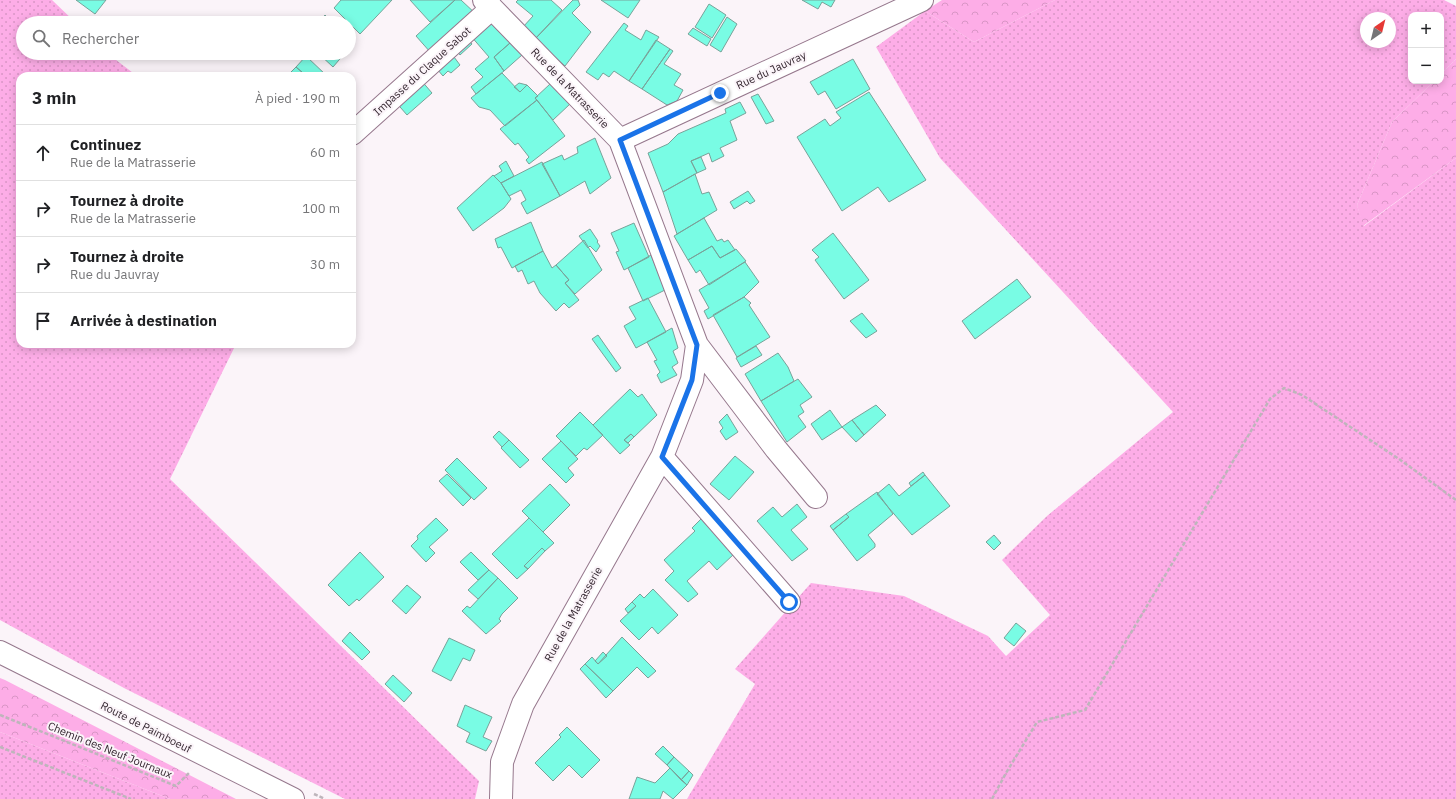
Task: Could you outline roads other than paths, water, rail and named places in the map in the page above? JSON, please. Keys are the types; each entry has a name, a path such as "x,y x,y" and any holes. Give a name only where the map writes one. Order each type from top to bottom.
{"street":[{"name":"Rue du Jauvray","path":"620,140 922,0"},
{"name":"Rue de la Matrasserie","path":"488,4 620,140 697,345 776,449 816,497"},
{"name":"Impasse du Claque Sabot","path":"356,130 488,4"},
{"name":"Rue de la Matrasserie","path":"495,799 506,748 523,704 662,457 692,380 697,345"},
{"path":"662,457 789,602"},
{"name":"Route de Paimboeuf","path":"0,652 204,756 293,799"},
{"name":"Rue de la Matrasserie","path":"501,776 501,799"}]}
